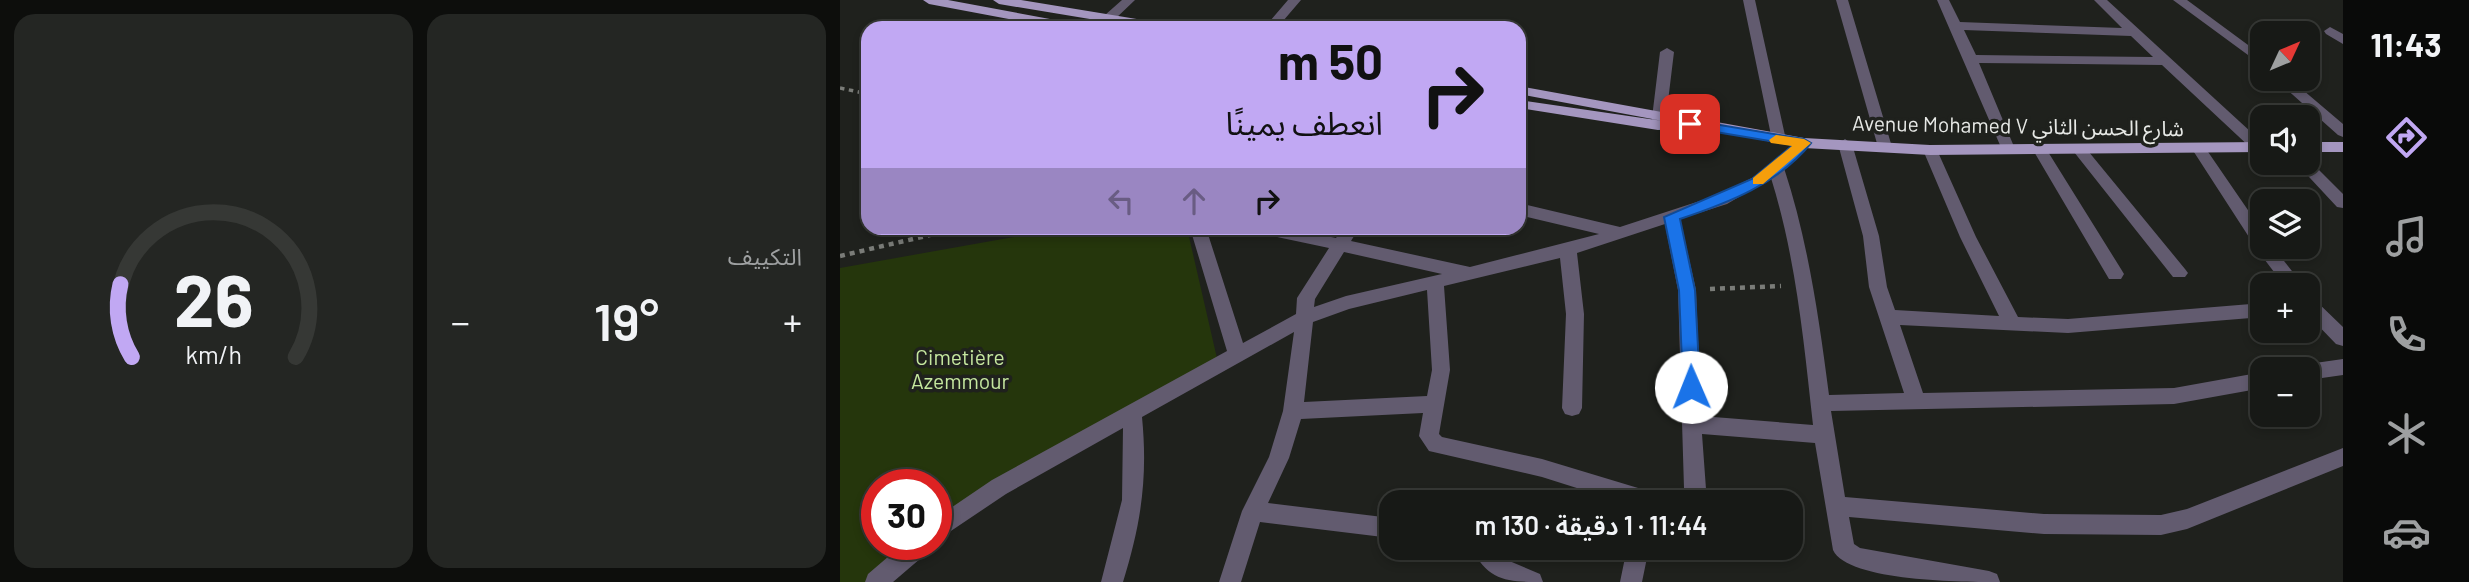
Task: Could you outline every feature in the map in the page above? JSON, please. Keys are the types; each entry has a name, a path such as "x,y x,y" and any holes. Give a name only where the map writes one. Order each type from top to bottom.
{"main road":[{"path":"929,0 1040,21"},
{"path":"999,0 1126,21"},
{"name":"Avenue Mohamed V شارع الحسن الثاني","path":"1526,92 1659,120"},
{"name":"Avenue Mohamed V شارع الحسن الثاني","path":"1526,105 1690,124 1804,143 1930,150 2250,147"},
{"path":"2320,147 2343,146"}],"street":[{"path":"1109,18 1129,0"},
{"path":"1276,21 1294,0"},
{"path":"1749,0 1779,140"},
{"path":"1842,0 1885,147"},
{"path":"1943,0 2008,149"},
{"path":"2100,0 2250,138"},
{"path":"2179,0 2250,52"},
{"path":"1954,26 2137,32"},
{"path":"2330,31 2343,40"},
{"path":"1659,120 1667,52"},
{"path":"1971,59 2166,61"},
{"path":"2296,91 2343,132"},
{"path":"952,520 999,487 1302,319 1346,303 1568,250 1721,200 1776,168 1804,143"},
{"path":"1845,144 1871,236 1878,287 1916,401"},
{"path":"2078,149 2179,272"},
{"path":"2199,149 2250,226"},
{"path":"1930,150 1968,237 2011,324"},
{"path":"2040,150 2115,274"},
{"path":"1776,168 1789,209 1803,285 1842,543 1849,556 1989,582"},
{"path":"2315,175 2343,204"},
{"path":"1526,211 1621,233"},
{"path":"1672,217 1687,290 1694,490"},
{"path":"1200,235 1238,356"},
{"path":"1298,235 1472,274"},
{"path":"1230,582 1253,511 1279,458 1293,411 1302,356 1302,319 1311,287 1345,235"},
{"path":"1568,250 1575,314 1572,408"},
{"path":"2273,259 2284,273"},
{"path":"1435,283 1441,370 1437,404 1429,436 1436,445 1542,468 1612,490"},
{"path":"1887,317 2068,326 2250,311"},
{"path":"2320,315 2342,335"},
{"path":"2320,370 2343,367"},
{"path":"1820,403 2174,396 2250,382"},
{"path":"1293,411 1437,404"},
{"path":"1112,582 1136,499 1137,456 1132,415"},
{"path":"1691,424 1824,435"},
{"path":"1838,506 2044,524 2161,525 2187,519 2343,457"},
{"path":"1253,511 1379,527"},
{"path":"876,582 901,560"},
{"path":"1493,560 1499,568 1532,582"},
{"path":"1631,582 1636,560"}],"path":[{"path":"840,88 861,92"},
{"path":"840,256 930,235"},
{"path":"1687,290 1803,285"}],"green space":[{"name":"Cimetière Azemmour","path":"1025,235 1189,235 1219,367 952,526 952,469 861,469 861,560 910,560 887,582 840,582 840,268"}],"slow traffic":[{"path":"1758,181 1804,143 1776,140"}],"route":[{"path":"1690,124 1804,143 1757,182 1721,200 1672,217 1687,290 1691,387"}]}
